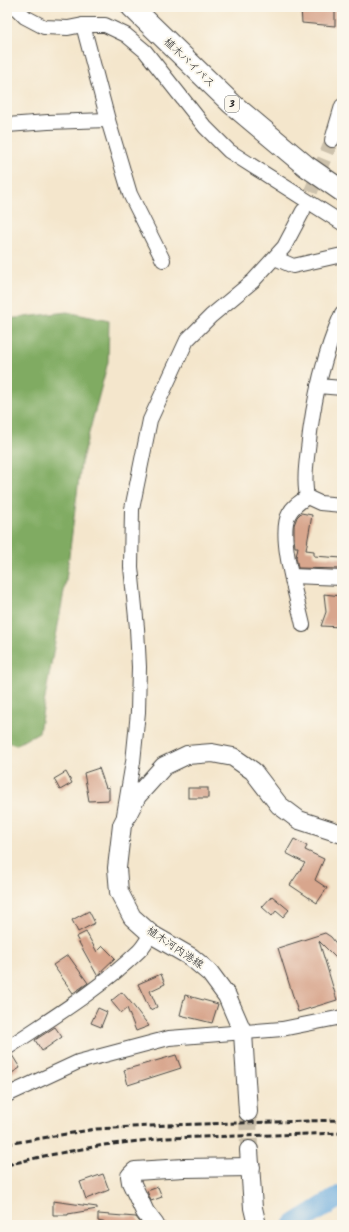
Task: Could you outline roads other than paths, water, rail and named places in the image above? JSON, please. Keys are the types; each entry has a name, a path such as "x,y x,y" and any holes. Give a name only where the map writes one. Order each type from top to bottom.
{"highway":[{"name":"植木バイパス","path":"132,7 232,104 306,166 342,191"}],"main road":[{"name":"植木河内港線","path":"248,1112 243,1033 227,996 210,973 192,957 151,934 132,917 118,892 117,868 122,825 137,796 164,766 187,756 212,753 233,757 253,771 279,805 299,820 342,834"},
{"path":"155,1225 145,1212 131,1182 130,1176 135,1172 184,1168 250,1158 254,1208 257,1225"}],"street":[{"path":"15,7 25,17 44,27 68,28 83,24 105,24 126,35 145,51 205,127 229,151 342,223"},
{"path":"83,24 108,120 130,194 163,260"},
{"path":"332,140 342,106"},
{"path":"7,125 108,120"},
{"path":"122,825 133,762 138,712 137,628 131,567 132,509 150,420 187,340 211,316 253,281 275,258 284,247 303,211"},
{"path":"275,258 293,266 342,255"},
{"path":"307,497 305,485 309,437 318,386 329,348 342,313"},
{"path":"318,386 342,388"},
{"path":"307,497 320,503 342,505"},
{"path":"303,625 286,542 286,526 289,514 297,503 307,497"},
{"path":"292,576 342,578"},
{"path":"7,1048 82,997 116,971 140,950 151,934"},
{"path":"7,1094 78,1062 169,1038 282,1029 342,1017"}],"waterway":[{"path":"294,1225 342,1195"}],"tunnel":[{"path":"303,211 332,140"},
{"path":"248,1112 249,1150"}],"railway":[{"path":"7,1144 96,1129 167,1125 342,1120"},
{"path":"7,1165 44,1156 104,1145 167,1138 342,1133"}]}
